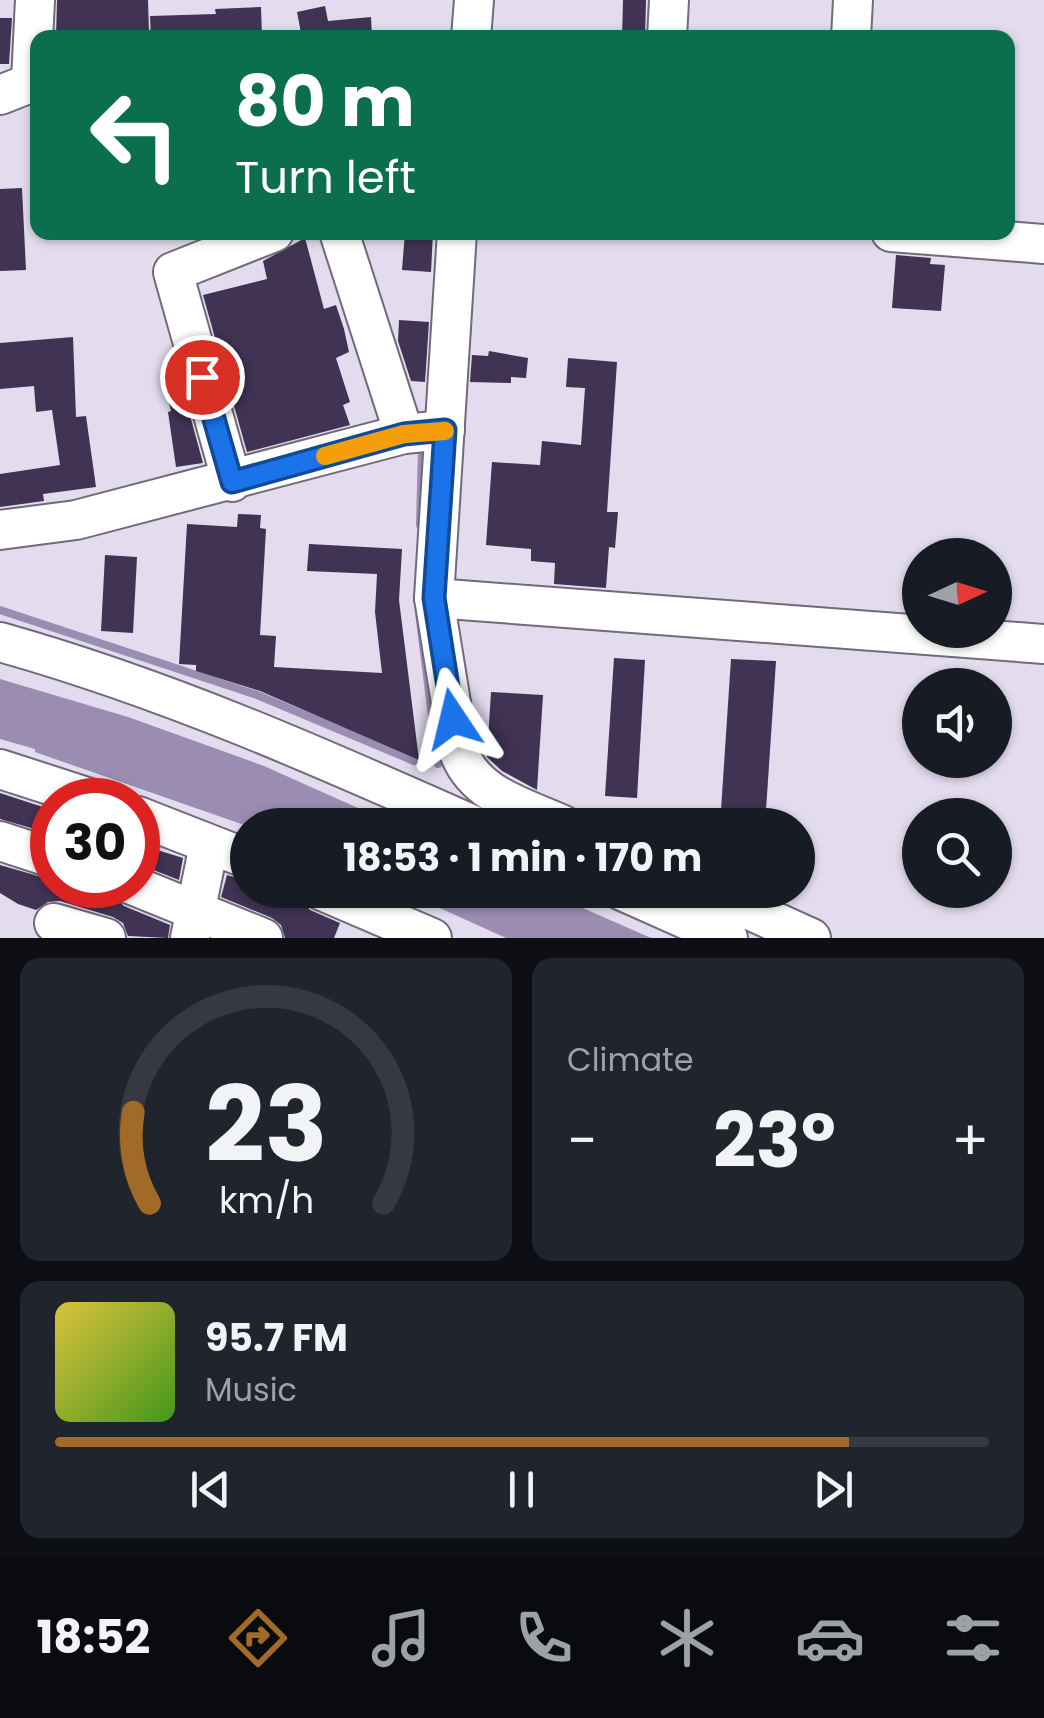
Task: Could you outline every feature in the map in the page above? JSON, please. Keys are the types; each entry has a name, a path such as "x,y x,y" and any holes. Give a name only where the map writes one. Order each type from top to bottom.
{"street":[{"path":"31,30 35,0"},
{"path":"472,30 474,0"},
{"path":"668,30 670,0"},
{"path":"851,30 854,0"},
{"path":"23,85 30,35"},
{"path":"232,482 173,272 254,240"},
{"path":"342,240 404,434"},
{"path":"457,240 435,608 465,769 484,789 526,808"},
{"path":"993,240 1044,244"},
{"path":"0,530 76,520 404,434 445,430"},
{"path":"435,608 1044,644"},
{"path":"435,608 1044,664"},
{"path":"0,642 79,664 240,722 435,808"},
{"path":"0,769 30,779"},
{"path":"160,825 230,852"},
{"path":"0,841 30,851"},
{"path":"192,923 210,845"},
{"path":"160,903 192,923 263,938"},
{"path":"362,908 432,938"},
{"path":"660,908 728,938"},
{"path":"745,908 811,938"},
{"path":"54,923 106,938"}],"shaded area":[{"path":"0,679 128,717 264,766 358,808 230,808 230,820 160,796 160,778 109,778 0,739"},
{"path":"440,908 583,908 651,938 506,938"}],"building":[{"path":"57,0 148,0 149,30 56,30"},
{"path":"623,0 646,0 645,30 622,30"},
{"path":"325,6 328,21 371,17 372,30 300,30 297,12"},
{"path":"261,7 262,30 151,30 150,16 216,14 215,9"},
{"path":"0,18 12,18 9,64 0,64"},
{"path":"22,188 26,270 0,271 0,189"},
{"path":"306,240 324,309 336,305 344,329 349,352 336,358 350,402 343,405 350,425 247,452 203,295 267,279 263,261"},
{"path":"404,240 433,240 431,272 402,270"},
{"path":"896,255 931,258 930,264 945,265 941,311 892,308"},
{"path":"399,320 429,322 425,382 411,381 398,341"},
{"path":"73,337 76,417 86,416 96,487 43,494 44,501 0,507 0,474 60,465 52,410 36,412 34,386 0,389 0,343"},
{"path":"489,351 528,358 526,378 511,377 511,383 470,382 472,355 488,356"},
{"path":"568,358 617,362 607,512 618,512 615,548 609,547 606,588 554,584 555,563 531,561 531,549 486,545 492,462 540,465 542,441 581,445 585,388 566,387"},
{"path":"177,368 203,463 176,467 168,412 171,411 161,372"},
{"path":"238,514 261,515 260,528 266,529 260,635 276,636 274,667 382,673 375,612 377,574 307,571 309,544 402,549 399,600 419,760 260,691 196,671 196,665 179,664 187,524 237,527"},
{"path":"105,555 137,557 133,633 101,631"},
{"path":"614,658 645,660 637,798 605,796"},
{"path":"731,659 776,661 766,808 721,808"},
{"path":"491,692 543,695 537,790 502,771 487,757"},
{"path":"0,793 30,803 30,828 0,819"},
{"path":"160,851 183,858 179,880 160,873"},
{"path":"0,865 30,874 30,908 0,893"},
{"path":"227,875 230,876 230,901 221,897"},
{"path":"83,908 129,908 170,925 168,938 128,936 123,923"},
{"path":"248,908 308,908 340,923 334,938 285,938 281,925"}],"waterway":[{"path":"420,525 422,449"},
{"path":"418,604 438,764"},
{"path":"0,610 257,695 414,761"}],"slow traffic":[{"path":"325,456 404,434 445,431"}],"route":[{"path":"202,377 232,482 404,434 445,430 434,598 453,719"}]}
